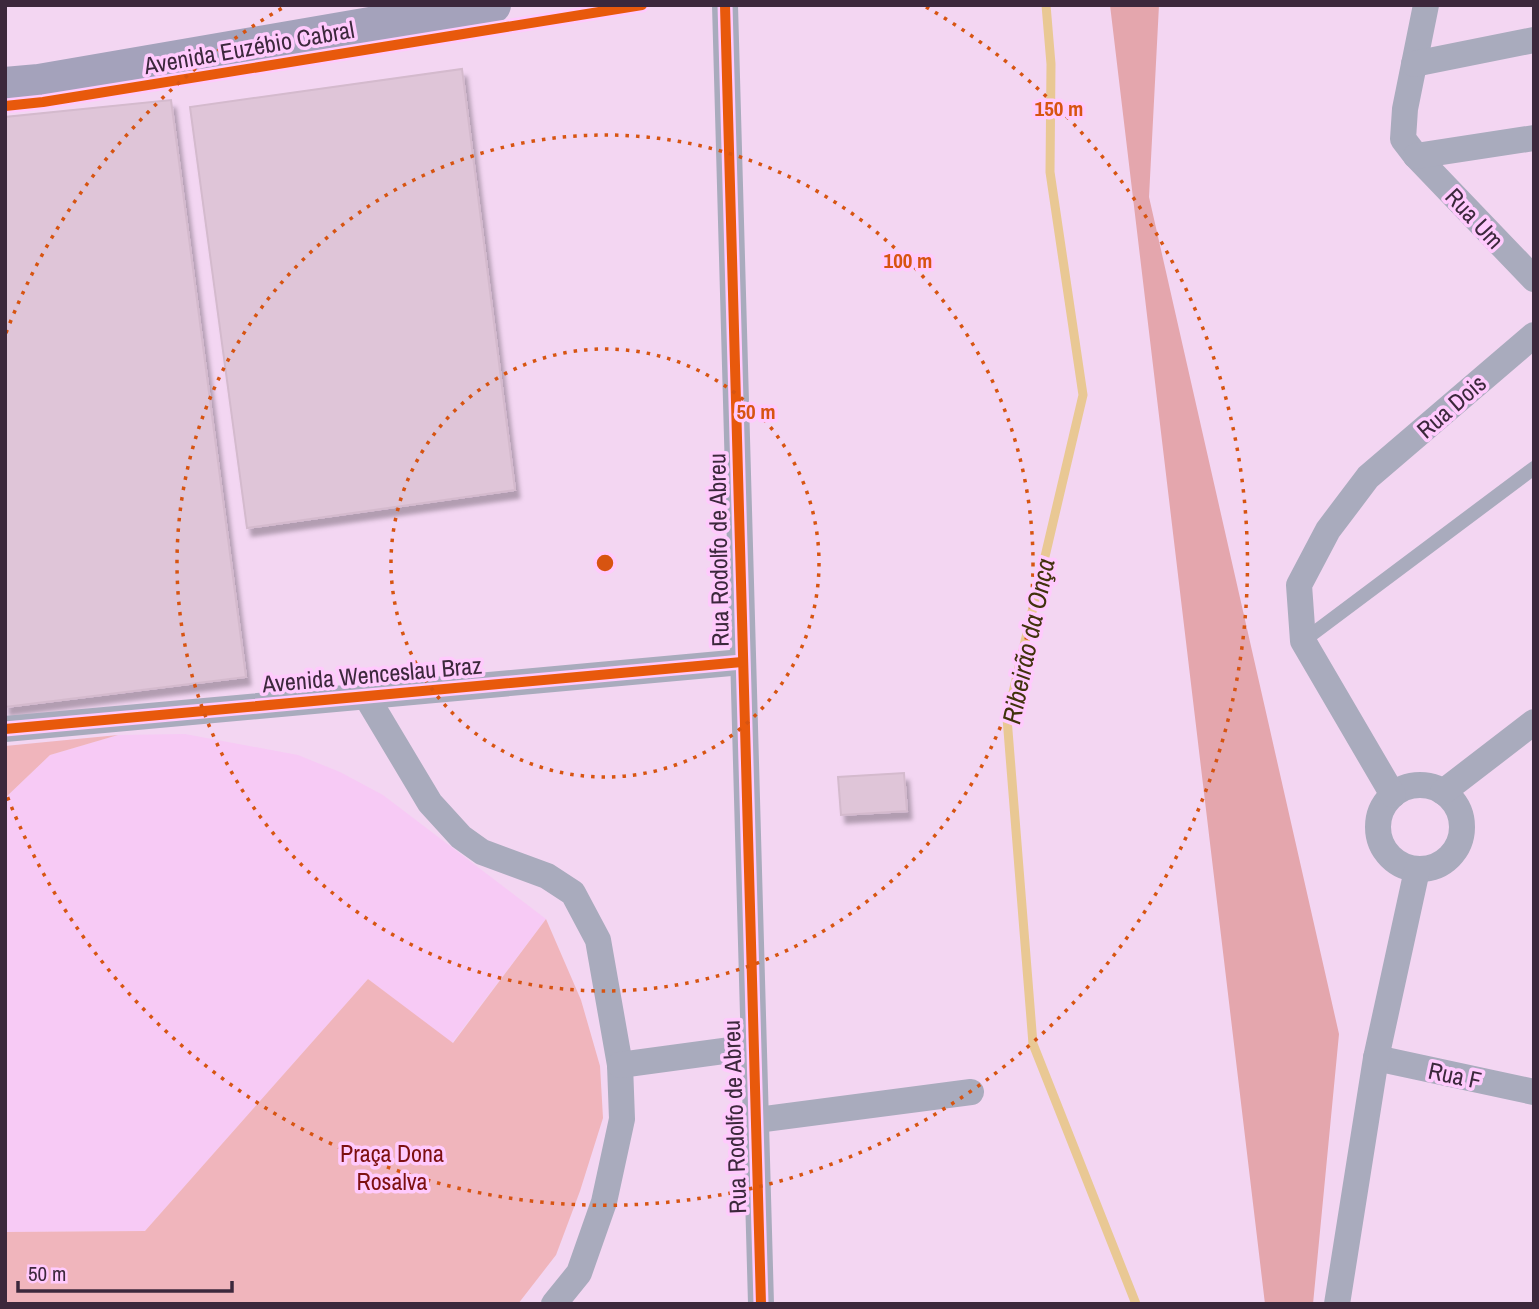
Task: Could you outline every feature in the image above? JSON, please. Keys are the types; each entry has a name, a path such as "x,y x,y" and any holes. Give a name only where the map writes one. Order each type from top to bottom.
{"main road":[{"name":"Avenida Euzébio Cabral","path":"5,86 53,81 492,5"}],"street":[{"name":"Rua Rodolfo de Abreu","path":"725,5 761,1304"},
{"path":"1426,5 1405,109 1403,139 1416,156 1534,138"},
{"path":"1414,64 1534,40"},
{"name":"Rua Um","path":"1416,156 1534,279"},
{"name":"Rua Dois","path":"1303,641 1299,584 1328,530 1368,477 1534,335"},
{"path":"1303,641 1393,795"},
{"name":"Avenida Wenceslau Braz","path":"5,729 742,662"},
{"path":"366,696 429,803 461,837 482,852 547,876 573,893 598,940 620,1065 622,1119 604,1202 579,1273 554,1304"},
{"path":"1443,792 1534,722"},
{"path":"1419,785 1443,792 1460,812 1461,840 1454,853 1444,863 1431,868 1417,870 1403,866 1391,858 1382,847 1378,833 1384,806 1393,795 1405,788 1419,785"},
{"path":"1337,1304 1376,1058 1417,870"},
{"path":"620,1065 753,1047"},
{"name":"Rua F","path":"1376,1058 1534,1092"},
{"path":"757,1120 971,1093"}],"lane":[{"path":"1303,641 1534,468"}],"shaded area":[{"path":"1110,5 1159,5 1149,197 1339,1034 1313,1304 1265,1304"},
{"path":"185,734 298,755 340,772 383,795 546,919 452,1043 368,979 145,1231 5,1232 5,798 50,755 118,735"}],"green space":[{"path":"118,735 50,755 5,798 5,746"},
{"name":"Praça Dona Rosalva","path":"546,919 581,1000 600,1066 603,1118 556,1255 518,1304 5,1304 5,1232 145,1231 368,979 453,1043"}],"building":[{"path":"462,69 515,490 247,528 190,107"},
{"path":"171,100 246,677 5,707 5,117"},
{"path":"904,773 907,811 841,815 838,777"}],"waterway":[{"name":"Ribeirão da Onça","path":"1046,5 1051,64 1050,172 1083,395 1007,718 1033,1044 1136,1304"}],"cycle path":[{"path":"5,106 642,5"},
{"path":"725,5 761,1304"},
{"path":"5,729 742,662"}]}
